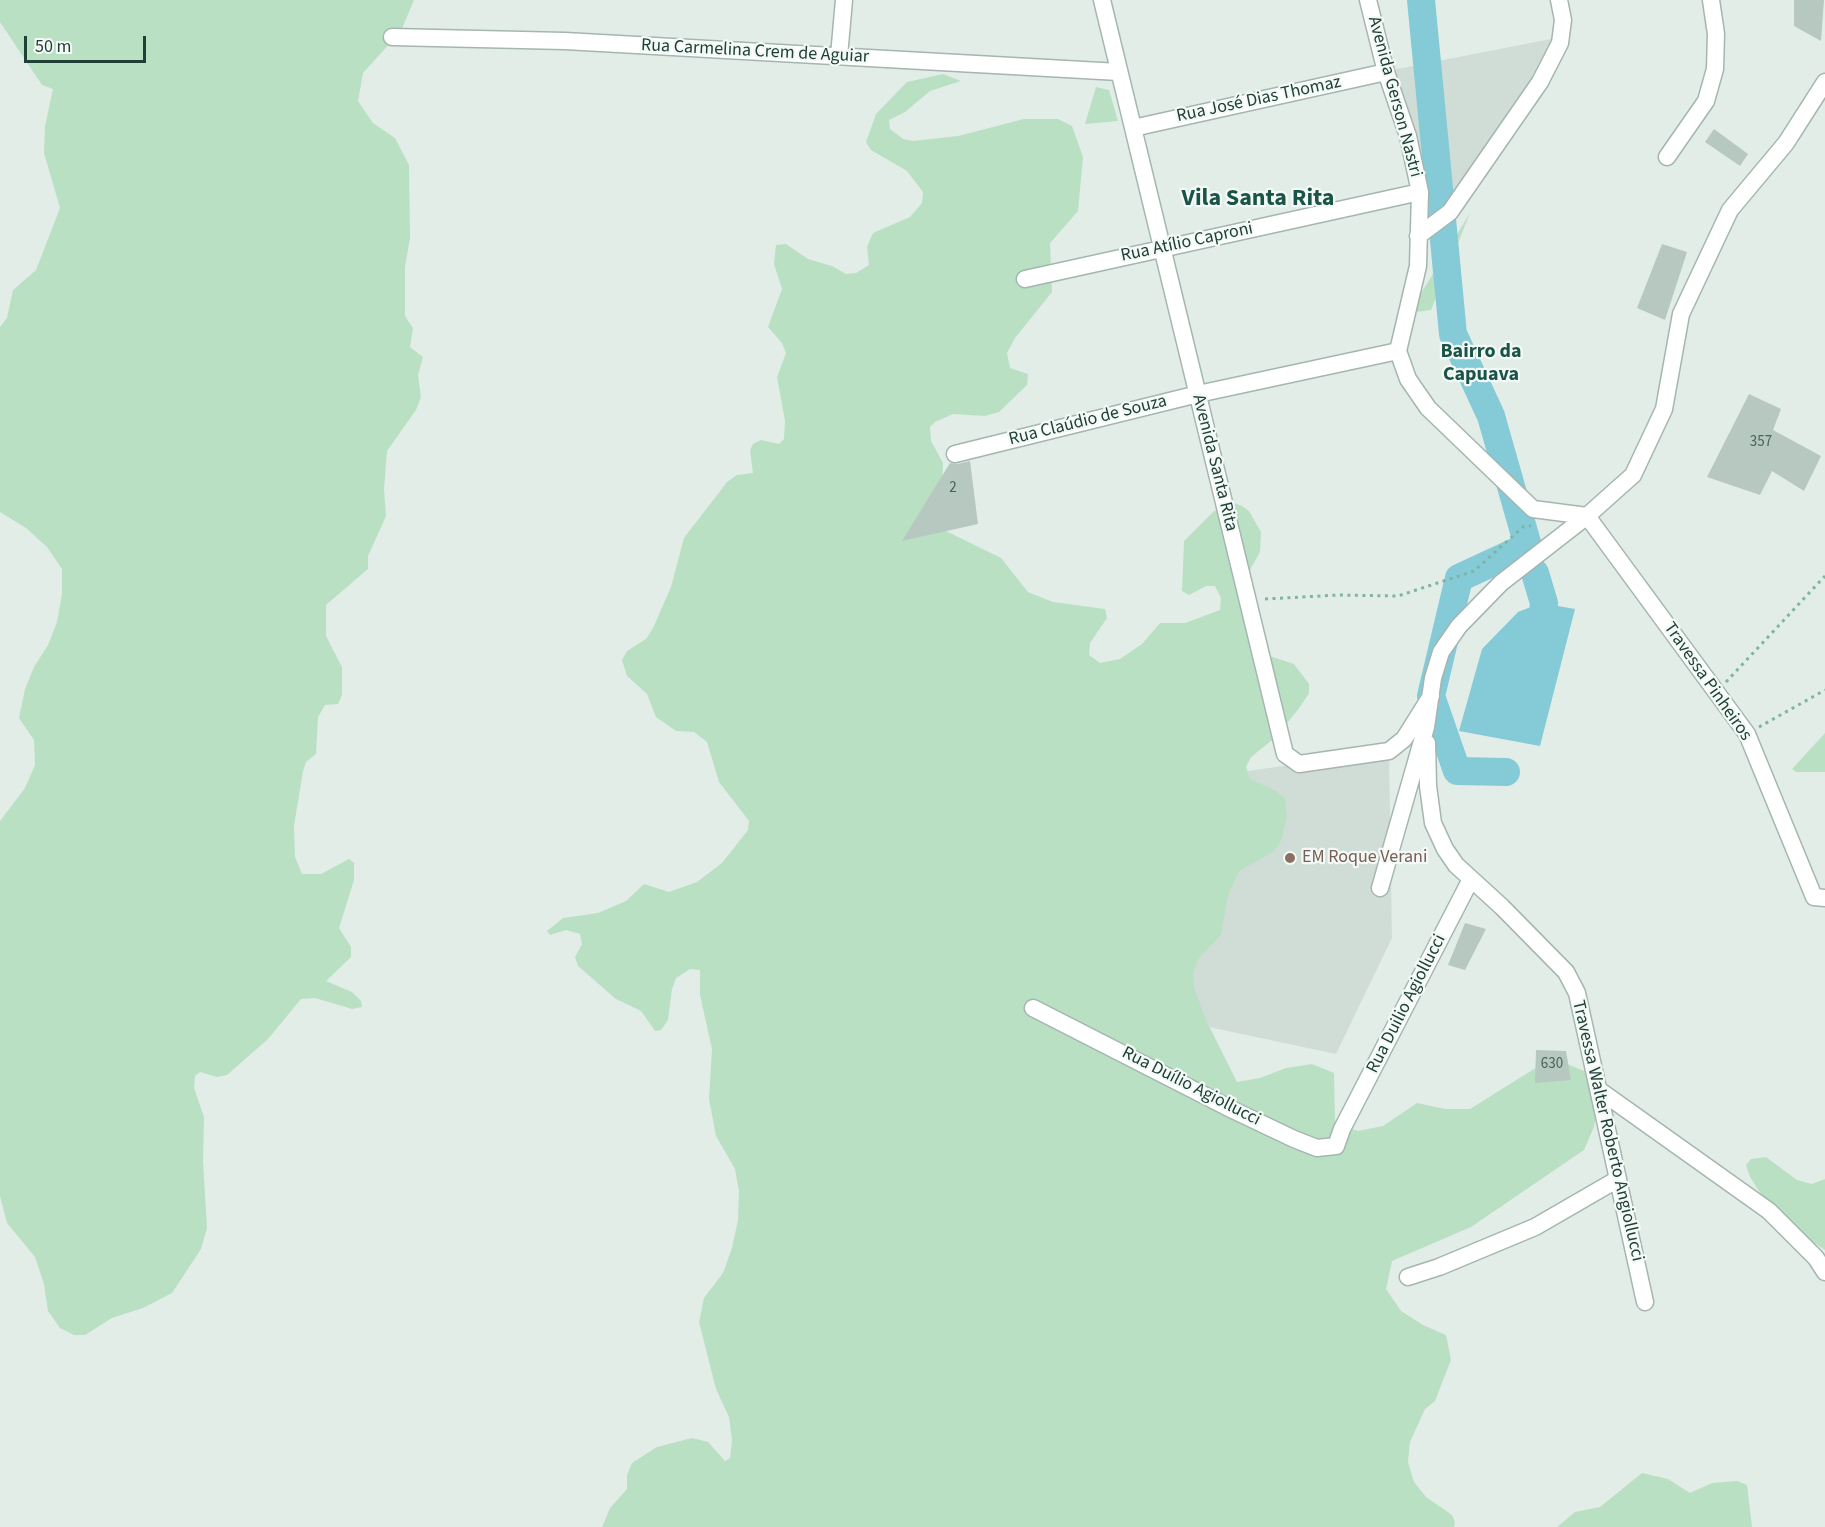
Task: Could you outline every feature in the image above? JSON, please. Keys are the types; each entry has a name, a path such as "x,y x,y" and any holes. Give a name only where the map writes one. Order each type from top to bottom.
{"street":[{"path":"839,57 844,0"},
{"name":"Avenida Santa Rita","path":"1102,0 1285,754 1299,764 1389,751 1404,739 1431,696"},
{"name":"Avenida Gerson Nastri","path":"1368,0 1386,72 1408,136 1420,192 1418,266 1398,351"},
{"path":"1418,236 1450,212 1540,82 1560,43 1563,20 1559,0"},
{"path":"1667,156 1706,101 1715,69 1716,34 1711,0"},
{"name":"Rua Carmelina Crem de Aguiar","path":"392,37 565,41 1119,72"},
{"name":"Rua José Dias Thomaz","path":"1133,128 1386,72"},
{"path":"1380,888 1426,727 1433,678 1441,652 1459,626 1502,583 1587,516 1633,475 1664,409 1681,314 1730,210 1786,143 1825,82"},
{"name":"Rua Atílio Caproni","path":"1025,279 1420,192"},
{"path":"1398,351 1408,379 1428,408 1533,509 1587,516"},
{"name":"Rua Claúdio de Souza","path":"955,454 1198,394 1398,351"},
{"name":"Travessa Pinheiros","path":"1587,516 1747,734 1819,898"},
{"name":"Travessa Walter Roberto Angiollucci","path":"1426,727 1428,786 1433,823 1445,849 1456,865 1566,972 1577,993 1645,1302"},
{"name":"Rua Duilio Agiollucci","path":"1342,1129 1471,879"},
{"name":"Rua Duílio Agiollucci","path":"1033,1008 1233,1110 1309,1145 1317,1148 1336,1146 1342,1129"},
{"path":"1599,1090 1769,1211 1816,1258 1825,1272"},
{"path":"1408,1277 1439,1267 1535,1227 1618,1179"}],"path":[{"path":"1248,600 1339,595 1398,596 1474,571 1523,527 1533,525"},
{"path":"1717,692 1825,576"},
{"path":"1747,734 1825,690"}],"shaded area":[{"path":"1561,37 1450,210 1422,193 1387,71"},
{"name":"EM Roque Verani","path":"1389,751 1392,938 1336,1054 1171,1019 1198,778"}],"green space":[{"path":"0,0 414,0 401,31 363,73 358,101 373,123 395,138 409,165 410,238 405,267 405,316 413,328 410,347 423,357 418,375 421,397 416,410 387,451 384,489 386,516 368,556 368,569 326,605 326,636 342,667 342,695 338,704 325,705 318,717 316,754 306,762 303,771 294,826 295,857 302,874 321,874 349,859 354,863 354,880 339,928 351,947 351,957 326,981 352,992 361,1001 362,1007 352,1009 315,998 301,999 268,1039 227,1075 217,1077 200,1072 195,1076 194,1088 204,1117 203,1161 207,1228 201,1249 172,1293 143,1308 112,1318 85,1335 74,1335 60,1328 48,1311 44,1284 35,1257 7,1223 0,1196 0,821 25,788 35,765 34,740 19,718 25,689 57,622 62,594 62,569 47,547 26,528 0,512 0,327 7,318 13,290 36,270 60,208 44,153 45,126 53,89 42,85 0,22"},
{"path":"943,74 961,81 930,91 905,112 889,120 890,129 903,139 913,141 958,136 1024,119 1058,119 1072,126 1083,157 1078,211 1050,243 1052,292 1015,338 1007,353 1010,368 1028,374 1027,385 999,412 985,416 953,414 935,422 930,427 931,441 943,463 941,509 946,531 1001,558 1028,592 1053,602 1105,609 1107,618 1090,643 1089,655 1100,663 1120,659 1142,644 1160,623 1185,623 1220,610 1221,598 1215,586 1206,586 1189,595 1182,591 1184,541 1213,512 1229,501 1242,506 1249,511 1261,532 1260,552 1241,586 1244,615 1266,634 1254,651 1294,664 1309,684 1309,693 1300,707 1276,737 1251,757 1246,767 1250,779 1276,791 1285,799 1287,816 1281,841 1273,852 1239,871 1228,896 1221,935 1199,958 1193,972 1194,987 1206,1020 1237,1082 1260,1078 1286,1068 1312,1064 1334,1073 1335,1122 1358,1131 1383,1126 1417,1103 1445,1109 1470,1109 1542,1064 1567,1064 1589,1073 1599,1099 1594,1127 1584,1150 1471,1227 1392,1261 1386,1289 1401,1311 1423,1325 1446,1335 1451,1360 1435,1401 1425,1409 1410,1442 1408,1462 1414,1482 1426,1497 1452,1515 1455,1522 1454,1527 602,1527 610,1508 627,1489 627,1475 632,1463 657,1447 692,1438 708,1442 725,1461 730,1458 732,1440 729,1417 716,1389 699,1322 704,1298 723,1273 732,1248 738,1220 739,1191 735,1169 716,1136 709,1099 712,1049 700,995 700,970 690,969 676,978 672,989 668,1020 661,1030 655,1031 641,1011 616,999 578,966 575,957 582,944 580,934 566,930 550,935 547,931 563,918 598,913 626,901 644,884 669,892 697,882 722,863 748,830 749,821 719,782 707,742 694,732 676,731 656,717 647,694 627,676 622,660 627,651 646,639 653,628 671,587 684,538 727,482 737,475 753,473 750,450 753,444 761,440 779,444 784,439 785,421 777,377 786,353 782,343 768,327 782,289 774,264 776,245 786,244 808,259 832,266 846,274 856,273 869,265 867,247 873,233 910,217 922,203 923,192 907,171 871,150 866,142 876,114 907,82"},
{"path":"1096,87 1109,90 1118,121 1085,124"},
{"path":"1470,213 1431,310 1409,313"},
{"path":"1825,733 1825,772 1796,772 1792,769"},
{"path":"1766,1157 1797,1180 1812,1184 1825,1179 1825,1250 1816,1244 1798,1243 1785,1231 1750,1177 1746,1165 1751,1159"},
{"path":"1642,1473 1668,1479 1690,1493 1712,1483 1737,1481 1747,1485 1752,1527 1557,1527 1575,1512 1600,1507"}],"water":[{"path":"1541,603 1575,609 1540,746 1459,731 1482,649 1518,612"}],"building":[{"path":"1794,0 1824,0 1821,41 1794,26"},
{"path":"1714,129 1748,154 1740,166 1705,142"},
{"path":"1662,244 1687,252 1665,320 1637,308"},
{"path":"1749,394 1781,409 1773,430 1821,456 1804,491 1772,471 1760,495 1707,477"},
{"path":"970,461 978,524 902,541 950,463"},
{"path":"1465,923 1486,929 1465,970 1448,965"},
{"path":"1536,1050 1566,1051 1571,1080 1535,1083"}],"waterway":[{"path":"1421,0 1453,334 1491,416 1528,546 1459,578 1431,696 1457,771 1506,772"},
{"path":"1535,573 1544,603 1542,624"}],"place":[{"name":"EM Roque Verani","path":"1290,858"}],"district":[{"name":"Vila Santa Rita","path":"1258,200"},
{"name":"Bairro da Capuava","path":"1481,364"}]}
